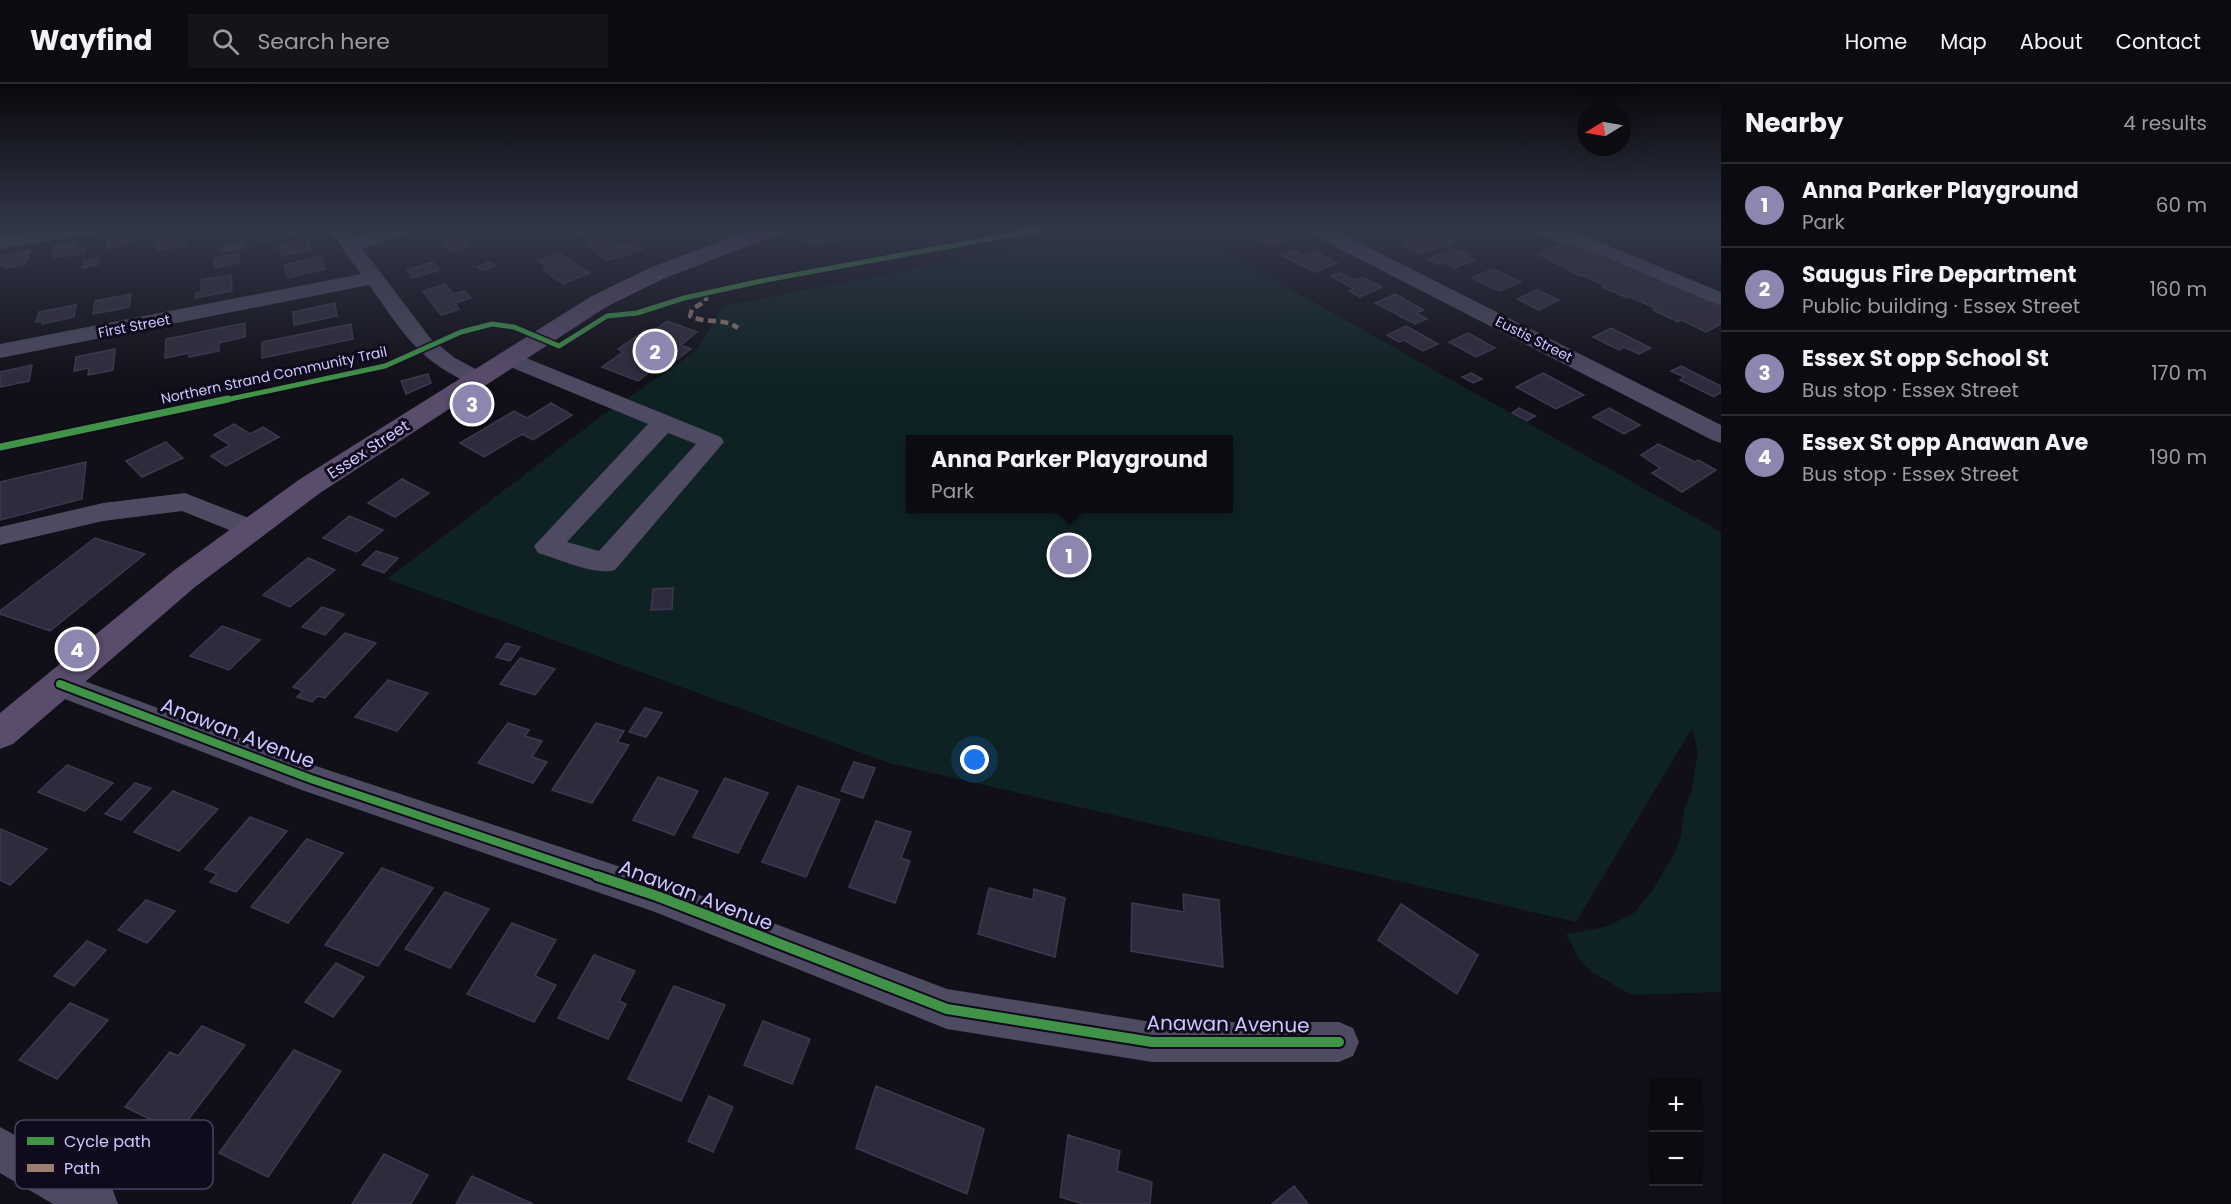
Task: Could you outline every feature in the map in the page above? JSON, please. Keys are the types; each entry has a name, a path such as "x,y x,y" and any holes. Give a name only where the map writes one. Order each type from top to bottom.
{"main road":[{"name":"Essex Street","path":"0,734 184,579 249,529 310,486 561,324 644,280"}],"street":[{"name":"First Street","path":"0,351 361,280"},
{"path":"375,280 408,327 428,349 447,363 477,379"},
{"name":"Eustis Street","path":"1417,280 1721,435"},
{"path":"1679,280 1721,300"},
{"path":"509,358 712,442 605,563 548,546 663,423"},
{"path":"0,536 103,513 185,502 249,529"},
{"name":"Anawan Avenue","path":"60,684 311,779 657,896 947,1009 1152,1042 1339,1042"},
{"path":"0,1149 15,1158"},
{"path":"70,1189 96,1204"}],"green space":[{"path":"855,280 1275,280 1721,532 1721,992 1631,995 1592,972 1580,961 1566,934 1605,927 1634,913 1652,891 1675,853 1681,836 1684,810 1691,793 1698,753 1692,728 1576,922 889,763 387,579 603,415 696,351 723,306"}],"building":[{"path":"201,280 231,280 232,291 195,298 196,293 201,292"},
{"path":"558,280 572,280 563,284"},
{"path":"1339,280 1369,280 1382,287 1360,297 1349,291 1354,289"},
{"path":"1477,280 1521,282 1499,291"},
{"path":"1593,280 1663,280 1715,302 1713,304 1721,308 1721,324 1706,332 1681,320 1678,322 1653,310 1655,308 1603,287 1606,286"},
{"path":"445,284 453,294 464,291 471,298 455,303 459,309 441,315 423,291"},
{"path":"1537,290 1559,300 1539,310 1517,299"},
{"path":"131,294 129,307 93,314 95,301"},
{"path":"1395,294 1424,310 1416,313 1427,319 1415,324 1375,303"},
{"path":"335,303 337,316 294,325 293,312"},
{"path":"76,305 74,317 42,324 42,321 36,322 39,312"},
{"path":"667,321 697,332 681,345 691,349 666,368 659,365 638,381 602,367 623,352 618,349 644,331 651,333"},
{"path":"245,323 245,337 219,343 219,351 189,357 189,353 165,358 166,339"},
{"path":"351,324 353,339 262,358 262,342"},
{"path":"1406,326 1438,344 1423,351 1404,340 1399,342 1387,335"},
{"path":"1611,328 1651,348 1639,354 1624,347 1619,350 1593,337"},
{"path":"1468,333 1495,348 1476,357 1449,342"},
{"path":"115,349 113,370 88,375 89,368 74,371 76,357"},
{"path":"32,365 29,381 0,387 0,372"},
{"path":"1681,366 1721,386 1721,392 1714,397 1680,380 1684,377 1671,371"},
{"path":"1471,373 1482,379 1473,383 1462,377"},
{"path":"1543,373 1584,395 1556,409 1516,387"},
{"path":"428,374 431,383 406,394 401,381"},
{"path":"551,403 572,415 533,440 522,434 484,457 460,443 514,411 527,418"},
{"path":"1519,408 1535,416 1527,421 1512,413"},
{"path":"1609,408 1640,425 1624,434 1593,417"},
{"path":"234,424 250,434 263,427 279,437 226,466 211,456 230,445 214,435"},
{"path":"166,442 183,458 142,477 126,461"},
{"path":"1658,444 1716,470 1682,492 1652,473 1660,468 1641,455"},
{"path":"86,462 82,499 0,520 0,482"},
{"path":"402,479 429,493 395,517 368,503"},
{"path":"349,516 383,530 357,552 323,538"},
{"path":"95,538 145,554 50,631 0,614 0,611"},
{"path":"376,551 398,558 384,573 362,565"},
{"path":"308,558 335,570 290,607 263,595"},
{"path":"673,588 672,609 651,610 653,589"},
{"path":"322,607 344,614 325,635 302,627"},
{"path":"222,626 260,640 229,670 190,656"},
{"path":"345,633 376,643 325,698 318,696 312,702 297,697 303,691 293,687"},
{"path":"506,643 520,647 510,661 496,657"},
{"path":"520,658 555,669 535,695 500,684"},
{"path":"388,680 428,693 397,731 355,717"},
{"path":"645,708 662,713 646,737 629,732"},
{"path":"508,723 529,730 525,736 542,741 532,757 547,762 533,783 478,763"},
{"path":"596,723 624,731 617,742 629,745 592,803 552,790"},
{"path":"854,762 875,768 863,798 841,791"},
{"path":"67,765 113,783 85,811 38,792"},
{"path":"658,777 698,791 674,835 633,820"},
{"path":"725,778 768,793 738,853 693,837"},
{"path":"135,783 151,788 121,820 105,814"},
{"path":"798,786 840,800 806,877 762,862"},
{"path":"173,791 218,809 179,851 134,832"},
{"path":"250,817 287,831 236,892 210,882 217,874 205,869"},
{"path":"876,821 911,832 901,858 910,861 895,903 849,887"},
{"path":"0,829 47,849 10,885 0,880"},
{"path":"307,839 343,853 288,923 251,907"},
{"path":"382,868 433,888 378,966 325,945"},
{"path":"989,888 1033,900 1034,889 1065,898 1055,957 978,934"},
{"path":"445,892 489,909 450,968 405,949"},
{"path":"1183,894 1219,900 1223,967 1131,951 1132,903 1184,912"},
{"path":"146,900 175,911 147,943 118,930"},
{"path":"1401,904 1478,955 1457,994 1378,940"},
{"path":"512,923 556,940 535,976 556,985 534,1022 467,994"},
{"path":"87,941 106,950 74,986 54,976"},
{"path":"594,955 635,971 619,1001 626,1004 608,1039 558,1018"},
{"path":"336,963 364,977 333,1017 305,1002"},
{"path":"674,986 725,1005 681,1101 628,1079"},
{"path":"70,1003 108,1020 57,1079 19,1060"},
{"path":"763,1021 810,1039 792,1084 744,1065"},
{"path":"202,1026 245,1045 188,1120 152,1120 125,1107 170,1052 178,1056"},
{"path":"294,1050 341,1071 268,1177 219,1153"},
{"path":"876,1086 984,1129 967,1194 856,1148"},
{"path":"709,1096 733,1107 713,1152 688,1141"},
{"path":"1068,1135 1120,1151 1117,1171 1152,1182 1150,1204 1083,1204 1060,1197"},
{"path":"384,1154 428,1175 411,1204 352,1204"},
{"path":"472,1176 533,1204 456,1204"},
{"path":"1294,1186 1308,1204 1272,1204"}],"marked path":[{"path":"706,293 706,301 692,309 690,316 702,320 727,322 738,328"}],"cycle path":[{"name":"Northern Strand Community Trail","path":"0,447 385,366 461,332 492,324 507,325 559,346 607,316 637,313 684,298 765,280"},
{"path":"60,684 311,779 657,896 947,1009 1152,1042 1339,1042"}],"place":[{"name":"Saugus Fire Department","path":"655,351"},
{"name":"Essex St opp School St","path":"472,404"},
{"name":"Anna Parker Playground","path":"1069,555"},
{"name":"Essex St opp Anawan Ave","path":"77,649"}]}
